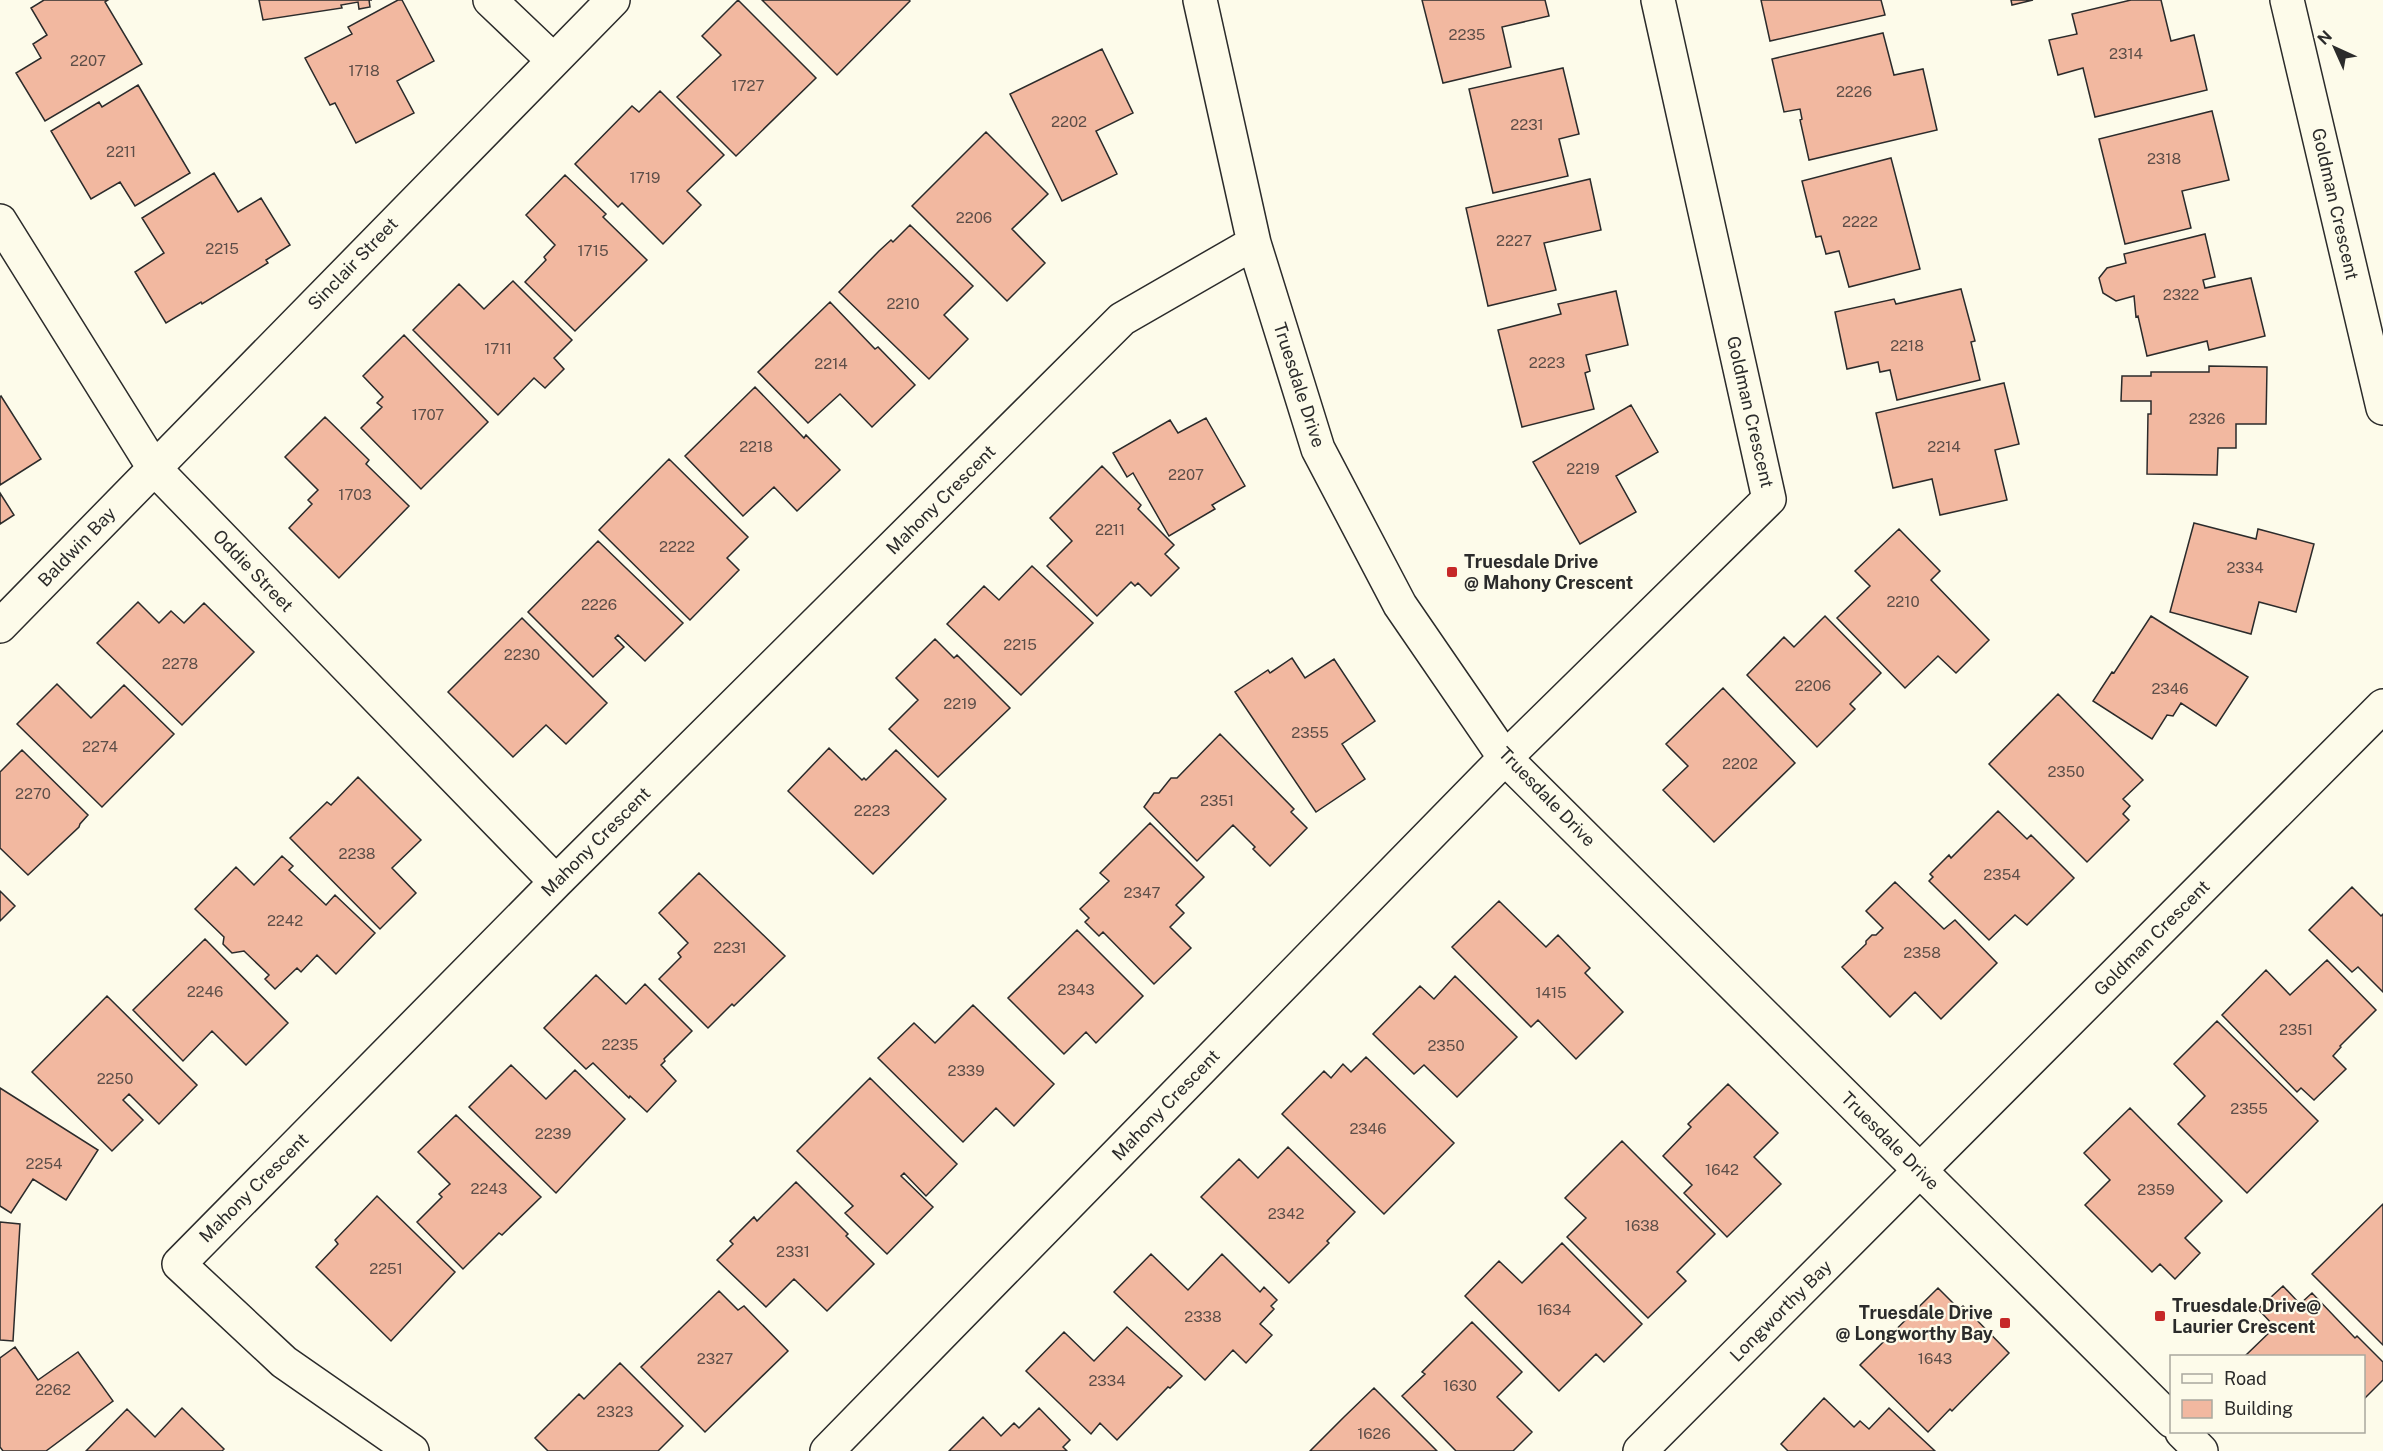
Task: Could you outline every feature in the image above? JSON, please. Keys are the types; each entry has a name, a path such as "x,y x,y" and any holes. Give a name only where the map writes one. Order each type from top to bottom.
{"street":[{"path":"490,0 553,60"},
{"name":"Sinclair Street","path":"154,468 613,0"},
{"name":"Truesdale Drive","path":"1200,0 1254,243 1318,449 1400,605 1505,758 2170,1419"},
{"name":"Goldman Crescent","path":"1505,758 1769,499 1658,0"},
{"name":"Goldman Crescent","path":"2287,0 2383,408"},
{"name":"Oddie Street","path":"0,220 154,468 556,882"},
{"name":"Mahony Crescent","path":"412,1451 284,1362 178,1264 556,882 1122,319 1254,243"},
{"name":"Baldwin Bay","path":"0,626 154,468"},
{"name":"Goldman Crescent","path":"1921,1171 2383,706"},
{"name":"Mahony Crescent","path":"827,1451 1505,758"},
{"name":"Longworthy Bay","path":"1640,1451 1921,1171"},
{"path":"2184,1433 2201,1451"}],"building":[{"path":"44,0 108,0 105,2 142,64 45,121 16,73 41,58 33,44 47,35 31,8"},
{"path":"259,0 369,0 370,7 359,9 358,2 341,5 342,8 263,20"},
{"path":"402,0 434,61 397,81 414,113 356,143 335,103 330,105 305,58 352,34 348,27"},
{"path":"738,0 816,78 736,156 677,97 721,55 702,36"},
{"path":"762,0 909,0 910,1 837,75"},
{"path":"1422,0 1545,0 1549,16 1502,27 1511,67 1443,83"},
{"path":"1761,0 1881,0 1885,15 1770,41"},
{"path":"2011,0 2033,0 2012,5"},
{"path":"2131,0 2161,0 2171,41 2194,35 2207,90 2095,117 2083,68 2058,75 2049,40 2077,34 2072,14"},
{"path":"1883,33 1894,75 1923,69 1937,130 1809,160 1800,120 1802,119 1800,109 1784,112 1772,59"},
{"path":"1102,49 1133,113 1096,131 1117,174 1062,201 1010,94"},
{"path":"1563,68 1579,134 1559,139 1568,176 1493,193 1469,89"},
{"path":"138,85 190,173 135,206 120,182 91,199 51,131 99,102 102,107"},
{"path":"660,91 724,155 687,191 701,205 663,244 622,203 618,207 575,164 632,106 639,112"},
{"path":"2212,111 2229,180 2182,191 2191,228 2125,244 2099,139"},
{"path":"986,132 1048,194 1012,229 1045,263 1007,301 912,206"},
{"path":"1891,158 1920,269 1849,287 1839,251 1826,254 1821,236 1816,237 1802,181"},
{"path":"214,173 238,212 261,198 290,245 266,260 268,263 202,304 201,302 166,323 135,272 164,253 142,218"},
{"path":"565,175 606,214 603,217 647,260 575,331 525,282 546,260 544,257 555,245 526,215"},
{"path":"1590,179 1601,230 1544,243 1556,290 1488,306 1466,208"},
{"path":"910,225 973,286 944,315 968,339 929,379 839,292 879,251 891,240 893,242"},
{"path":"2205,234 2215,277 2203,280 2205,288 2251,278 2265,336 2209,350 2207,341 2147,356 2138,316 2136,317 2134,296 2116,301 2103,293 2099,278 2107,268 2126,263 2124,254"},
{"path":"513,281 572,340 554,358 564,369 545,388 534,378 498,415 413,330 459,284 484,309"},
{"path":"1961,289 1975,341 1971,342 1980,380 1897,400 1890,370 1880,372 1878,362 1847,369 1835,312 1894,299 1896,304"},
{"path":"1616,291 1628,345 1586,355 1590,371 1585,373 1594,409 1522,427 1498,330 1561,314 1558,304"},
{"path":"830,302 875,349 878,347 915,385 872,427 840,394 808,423 758,372"},
{"path":"404,335 488,422 421,489 361,428 382,407 377,403 383,397 363,376"},
{"path":"2209,366 2267,367 2266,424 2236,424 2236,448 2218,448 2217,475 2147,474 2148,414 2151,414 2151,401 2121,401 2122,376 2151,376 2151,372 2209,372"},
{"path":"2004,383 2019,444 1995,450 2007,500 1940,515 1932,479 1893,488 1876,413"},
{"path":"755,387 804,438 806,435 840,470 797,511 774,487 743,516 685,456"},
{"path":"0,397 41,459 0,485"},
{"path":"1631,405 1658,452 1616,476 1636,512 1580,544 1533,462"},
{"path":"325,417 369,460 366,464 409,506 339,578 289,528 312,504 308,500 318,490 285,457"},
{"path":"1206,418 1245,486 1212,505 1215,509 1169,536 1133,473 1127,477 1113,453 1170,420 1178,433"},
{"path":"669,459 748,537 727,558 739,570 690,620 599,530"},
{"path":"1102,466 1141,505 1138,509 1174,545 1165,554 1179,568 1151,596 1138,583 1135,586 1131,582 1097,616 1047,566 1072,541 1050,518"},
{"path":"0,493 14,515 0,524"},
{"path":"2194,523 2256,539 2258,529 2314,544 2296,612 2259,602 2251,634 2170,612"},
{"path":"1899,529 1940,571 1931,580 1989,640 1956,673 1938,656 1905,688 1837,618 1870,586 1855,571"},
{"path":"598,541 683,623 645,661 618,635 615,638 624,647 593,677 528,612"},
{"path":"1032,566 1093,623 1021,695 947,624 984,586 999,600"},
{"path":"138,602 159,623 171,611 184,623 204,603 254,652 182,725 97,643"},
{"path":"1825,616 1881,673 1850,704 1855,709 1817,747 1747,675 1784,637 1794,647"},
{"path":"2151,616 2248,677 2216,726 2181,703 2173,716 2167,715 2152,739 2093,701"},
{"path":"522,618 607,703 566,744 546,725 513,757 448,692"},
{"path":"935,639 954,658 957,655 1010,708 938,777 889,729 918,700 896,678"},
{"path":"1292,658 1305,678 1334,659 1375,721 1342,744 1365,779 1316,812 1235,692 1268,670 1270,673"},
{"path":"57,684 91,718 124,685 174,734 102,807 17,724"},
{"path":"1723,688 1795,763 1714,842 1663,790 1688,766 1666,744"},
{"path":"2058,694 2143,780 2123,799 2130,806 2123,814 2129,820 2087,862 1989,764"},
{"path":"1220,734 1294,809 1291,812 1307,828 1270,866 1233,825 1197,861 1144,807 1154,793 1159,793 1171,778 1177,778"},
{"path":"829,748 862,780 864,778 866,780 896,750 946,799 873,874 788,791"},
{"path":"22,750 88,815 79,827 28,875 0,848 0,772"},
{"path":"358,777 421,840 392,868 416,893 380,929 290,838 327,802 331,805"},
{"path":"1998,811 2027,839 2031,835 2074,878 2027,925 2015,915 1989,940 1929,881 1933,877 1930,874 1949,855 1951,858"},
{"path":"1150,823 1204,877 1176,905 1184,913 1170,927 1191,948 1154,984 1103,932 1099,936 1085,922 1089,918 1080,909 1109,881 1100,873"},
{"path":"282,856 293,866 289,870 326,905 335,895 375,933 336,974 317,955 301,972 297,968 275,989 265,979 269,975 244,951 232,953 223,944 224,937 195,909 236,867 254,885"},
{"path":"699,873 785,956 708,1028 659,979 681,957 678,953 688,943 659,913"},
{"path":"1895,882 1944,929 1955,920 1997,963 1941,1019 1915,992 1890,1017 1842,967 1872,935 1876,935 1883,928 1866,911"},
{"path":"2352,887 2381,916 2383,914 2383,992 2358,967 2352,972 2309,930"},
{"path":"0,891 15,906 0,921"},
{"path":"1499,901 1546,947 1558,935 1590,968 1585,973 1623,1012 1576,1059 1538,1020 1531,1027 1452,947"},
{"path":"1077,930 1143,996 1096,1043 1086,1032 1064,1054 1008,998"},
{"path":"205,939 288,1023 246,1065 212,1031 183,1061 133,1010"},
{"path":"2327,960 2376,1010 2333,1056 2346,1069 2314,1100 2301,1088 2297,1092 2222,1015 2266,970 2290,995"},
{"path":"596,975 626,1004 645,984 692,1031 664,1059 661,1065 676,1081 647,1112 593,1063 586,1069 544,1028"},
{"path":"1455,976 1517,1037 1457,1097 1424,1065 1414,1074 1373,1034 1420,986 1434,999"},
{"path":"107,996 197,1085 159,1124 129,1094 123,1100 143,1120 112,1151 32,1072"},
{"path":"973,1005 1054,1084 1014,1126 996,1108 963,1142 878,1058 914,1023 935,1043"},
{"path":"2217,1021 2318,1121 2247,1193 2178,1124 2205,1096 2174,1064"},
{"path":"1366,1057 1454,1143 1384,1214 1282,1114 1324,1071 1331,1078 1343,1064 1351,1072"},
{"path":"511,1065 546,1099 575,1070 625,1119 556,1193 469,1107"},
{"path":"870,1078 957,1164 926,1196 904,1173 901,1176 933,1207 887,1254 845,1213 853,1206 797,1151"},
{"path":"1728,1084 1778,1133 1754,1157 1781,1184 1727,1237 1684,1193 1692,1185 1663,1156 1691,1127 1688,1124"},
{"path":"0,1088 98,1150 66,1200 33,1179 11,1213 0,1206"},
{"path":"2130,1108 2222,1201 2185,1238 2200,1253 2175,1279 2160,1264 2152,1272 2085,1205 2110,1180 2084,1153"},
{"path":"456,1115 541,1197 502,1235 499,1233 463,1269 417,1222 442,1197 439,1194 450,1184 418,1152"},
{"path":"1622,1141 1715,1234 1677,1272 1686,1281 1648,1318 1567,1237 1586,1218 1565,1198"},
{"path":"1288,1147 1355,1212 1327,1241 1329,1243 1289,1283 1201,1197 1239,1159 1258,1178"},
{"path":"796,1182 848,1234 846,1236 874,1264 827,1311 794,1279 766,1307 717,1260 733,1244 730,1241 754,1217 757,1221"},
{"path":"377,1196 455,1272 391,1341 316,1267 338,1244 335,1240"},
{"path":"2383,1204 2383,1345 2312,1274"},
{"path":"0,1222 20,1224 13,1341 0,1340"},
{"path":"1562,1243 1642,1324 1604,1362 1596,1354 1559,1391 1465,1296 1499,1261 1522,1283"},
{"path":"1151,1254 1188,1290 1222,1254 1260,1292 1264,1287 1277,1300 1271,1306 1274,1309 1260,1324 1272,1335 1246,1363 1233,1350 1205,1380 1114,1292"},
{"path":"2283,1286 2300,1304 2312,1293 2355,1338 2357,1336 2383,1362 2383,1380 2365,1398 2365,1355 2246,1355 2275,1327 2258,1309"},
{"path":"1938,1288 1959,1309 1963,1306 2009,1353 1928,1432 1860,1365"},
{"path":"719,1291 738,1310 744,1306 788,1351 705,1432 641,1367"},
{"path":"1472,1322 1522,1372 1497,1397 1532,1432 1513,1451 1456,1451 1402,1396 1425,1374 1422,1372"},
{"path":"1127,1327 1182,1376 1170,1388 1168,1387 1117,1440 1100,1423 1091,1434 1026,1371 1064,1332 1094,1361"},
{"path":"15,1347 38,1380 78,1352 113,1401 46,1451 3,1451 0,1447 0,1358"},
{"path":"620,1363 683,1426 658,1451 548,1451 535,1438 579,1394 584,1399"},
{"path":"1374,1388 1437,1451 1310,1451 1344,1417"},
{"path":"1824,1398 1854,1427 1860,1421 1869,1429 1889,1408 1935,1451 1788,1451 1781,1444"},
{"path":"182,1408 224,1449 222,1451 86,1451 127,1409 155,1437"},
{"path":"1039,1408 1070,1440 1063,1447 1067,1451 949,1451 983,1417 1001,1436 1014,1423 1019,1428"}],"place":[{"name":"Truesdale Drive @ Mahony Crescent","path":"1452,572"},
{"name":"Truesdale Drive@ Laurier Crescent","path":"2160,1316"},
{"name":"Truesdale Drive @ Longworthy Bay","path":"2005,1323"}]}
